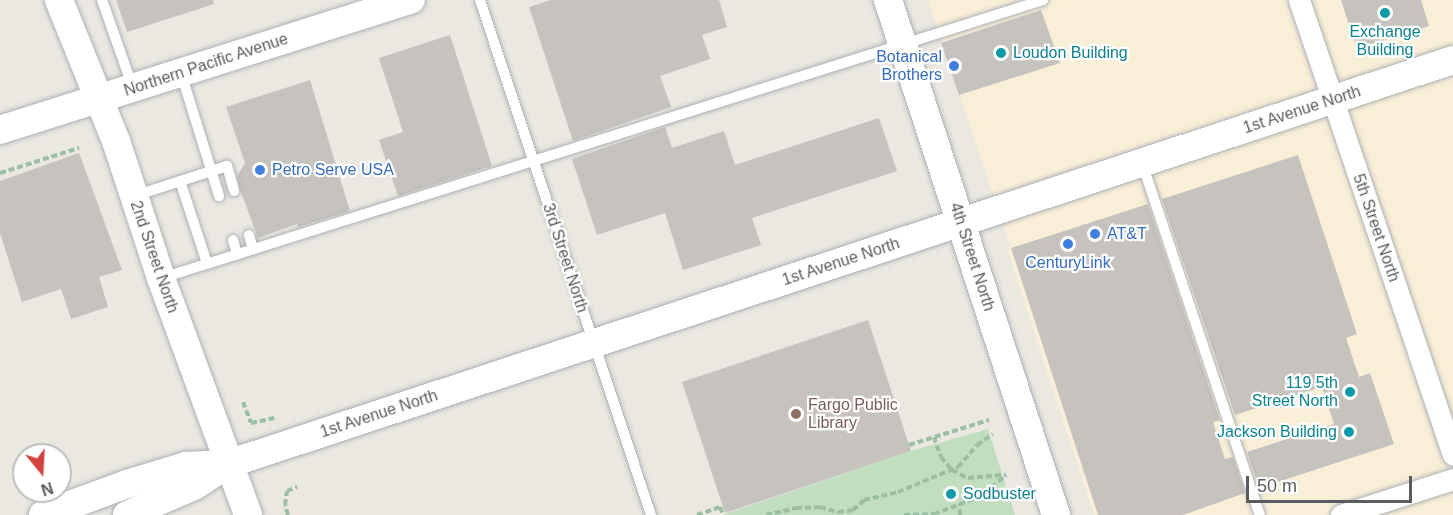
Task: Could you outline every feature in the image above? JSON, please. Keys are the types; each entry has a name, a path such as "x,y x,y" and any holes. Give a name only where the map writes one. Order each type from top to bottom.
{"street":[{"name":"2nd Street North","path":"59,0 99,99 161,278 248,515"},
{"name":"Northern Pacific Avenue","path":"0,130 411,0"},
{"name":"4th Street North","path":"888,0 1056,515"},
{"name":"5th Street North","path":"1299,0 1453,455"},
{"name":"1st Avenue North","path":"132,513 194,486 228,464 1453,60"},
{"name":"1st Avenue North","path":"43,515 186,466 228,464"},
{"path":"1341,515 1453,479"}],"lane":[{"path":"102,0 133,88"},
{"name":"3rd Street North","path":"480,0 651,515"},
{"path":"161,278 1043,0"},
{"path":"181,73 219,195"},
{"path":"1142,163 1260,515"},
{"path":"134,196 226,166 234,191"},
{"path":"180,181 207,263"},
{"path":"249,235 253,249"},
{"path":"233,240 237,254"}],"path":[{"path":"0,172 79,148"},
{"path":"243,402 251,423 274,418"},
{"path":"909,445 988,420"},
{"path":"766,515 796,508 820,507 838,512 853,510 864,500 898,492 958,467 977,445 993,434"},
{"path":"904,515 934,514 960,504 987,492 1006,475 968,478 952,470 941,457 934,437"},
{"path":"288,515 285,505 287,491 297,487"},
{"path":"960,504 960,515"},
{"path":"697,515 720,507 723,515"},
{"path":"853,510 859,515"}],"shaded area":[{"path":"928,0 1453,0 1453,515 1094,515 1008,252 1010,244"}],"green space":[{"path":"988,429 1015,515 722,515 911,451"}],"building":[{"path":"116,0 213,0 214,4 127,32"},
{"path":"551,0 719,0 727,27 702,35 710,59 660,76 671,107 573,141 529,7"},
{"name":"Exchange Building","path":"1341,0 1421,0 1429,26 1357,49"},
{"name":"Loudon Building","path":"1041,10 1060,63 959,95 941,43"},
{"path":"450,35 492,166 398,196 379,140 403,132 379,58"},
{"path":"310,80 350,211 298,227 297,224 258,238 237,176 245,163 226,107"},
{"path":"879,118 897,171 752,218 761,245 683,270 665,213 597,235 572,159 665,127 672,148 724,131 735,165"},
{"path":"79,153 122,270 99,277 108,307 71,319 61,289 22,302 0,233 0,181"},
{"path":"1298,155 1357,334 1346,338 1359,377 1370,373 1394,444 1259,488 1247,452 1334,424 1322,387 1235,415 1162,199"},
{"path":"1148,204 1220,420 1213,422 1225,459 1233,457 1245,493 1183,515 1098,515 1011,248"},
{"name":"Fargo Public Library","path":"868,320 911,451 725,513 682,382"}],"place":[{"name":"Exchange Building","path":"1385,13"},
{"name":"Loudon Building","path":"1001,53"},
{"name":"Botanical Brothers","path":"954,66"},
{"name":"Petro Serve USA","path":"260,170"},
{"name":"AT&T","path":"1095,234"},
{"name":"CenturyLink","path":"1068,244"},
{"name":"119 5th Street North","path":"1350,392"},
{"name":"Fargo Public Library","path":"796,414"},
{"name":"Jackson Building","path":"1349,432"},
{"name":"Sodbuster","path":"951,494"}]}
